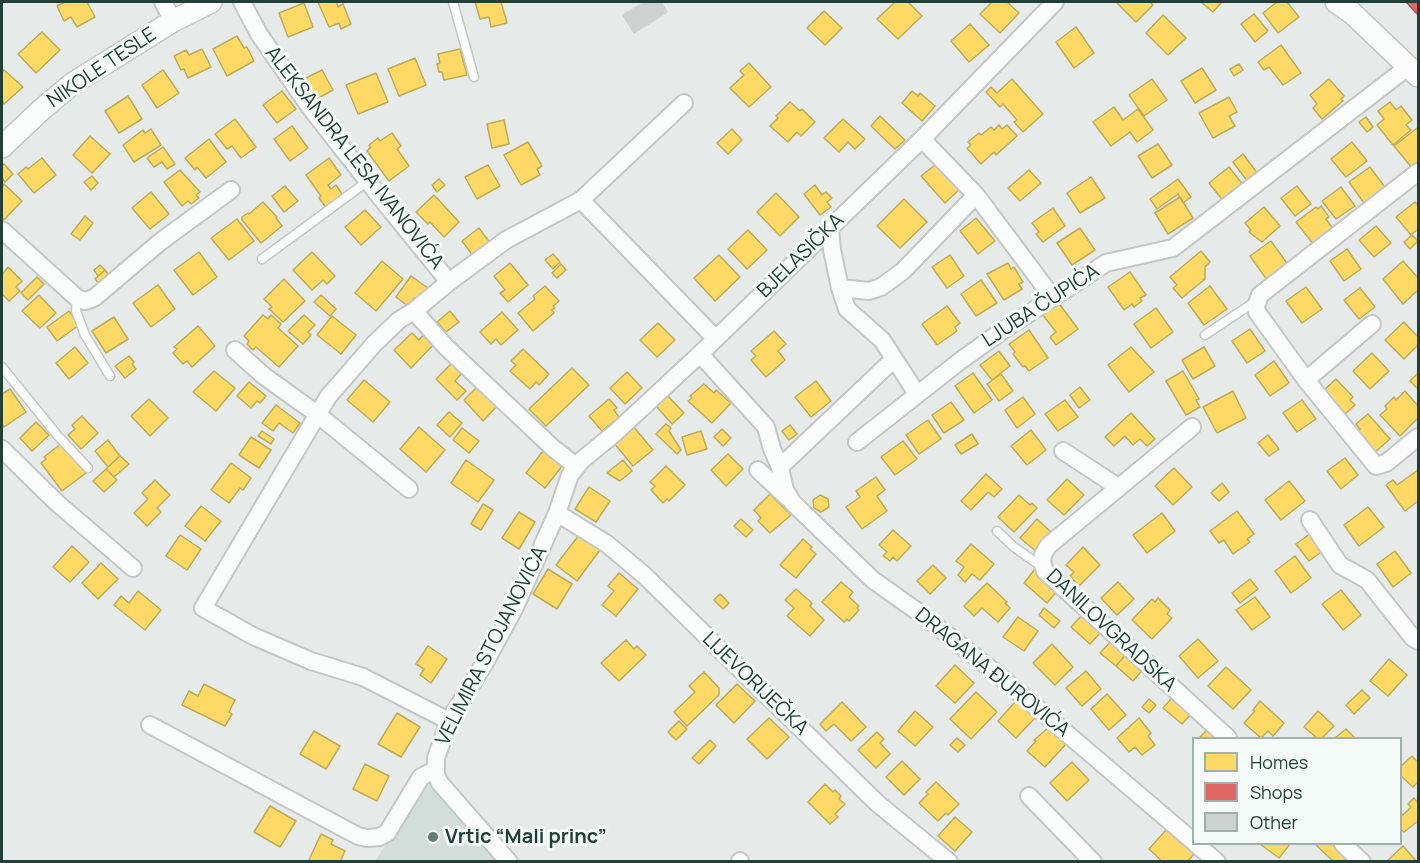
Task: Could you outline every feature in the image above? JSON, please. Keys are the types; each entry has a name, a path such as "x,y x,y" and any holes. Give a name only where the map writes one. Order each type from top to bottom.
{"street":[{"path":"163,2 173,21"},
{"name":"NIKOLE TESLE","path":"2,147 39,111 72,84 173,21 211,2"},
{"name":"ALEKSANDRA LESA IVANOVIĆA","path":"242,2 259,34 309,106 449,282"},
{"name":"BJELASIČKA","path":"557,513 570,475 576,466 700,354 922,139 1055,2"},
{"path":"1336,2 1352,13 1414,71"},
{"name":"LJUBA ČUPIĆA","path":"858,442 917,394 1002,331 1106,263 1173,248 1414,71"},
{"path":"449,721 363,677 311,661 253,636 203,608 328,397 374,344 399,320 506,240 580,200 684,103"},
{"path":"922,139 976,195 1053,298"},
{"path":"1419,172 1260,295 1257,300 1257,312 1305,380 1376,466 1386,464 1419,437"},
{"path":"2,230 76,298 85,301 94,298 160,243 231,190"},
{"path":"840,288 868,291 881,287 903,271 976,195"},
{"path":"580,200 715,338"},
{"path":"830,228 832,250 847,309 882,340 917,394"},
{"path":"414,311 446,347 553,448 576,466"},
{"path":"1305,380 1372,324"},
{"path":"235,350 272,382 317,414 409,489"},
{"name":"DRAGANA ĐUROVIĆA","path":"700,354 766,427 780,467 785,490 793,503"},
{"path":"780,467 894,359"},
{"name":"DANILOVGRADSKA","path":"1192,427 1048,546 1043,555 1042,567 1227,737"},
{"path":"2,449 56,502 133,568"},
{"path":"1063,451 1118,487"},
{"name":"DRAGANA ĐUROVIĆA","path":"758,470 873,580 921,614 996,673 1192,840"},
{"name":"VELIMIRA STOJANOVIĆA","path":"509,861 444,788 436,775 436,769 440,745 449,721 514,609 557,513"},
{"name":"LIJEVORIJEČKA","path":"557,513 607,544 644,575 877,803 949,861"},
{"path":"1310,520 1340,565 1367,580 1413,638 1419,641"},
{"path":"150,726 358,836 367,838 379,837 387,833 421,777 436,769"},
{"path":"1029,796 1093,861"},
{"name":"DRAGANA ĐUROVIĆA","path":"1197,845 1217,861"},
{"path":"1345,845 1362,861"}],"lane":[{"path":"453,2 474,77"},
{"path":"262,259 368,181"},
{"path":"76,298 76,311 85,335 110,376"},
{"path":"1206,335 1257,300"},
{"path":"2,367 58,436 88,468"},
{"path":"997,531 1014,548 1042,567"}],"shaded area":[{"name":"Vrtic “Mali princ”","path":"427,783 498,861 374,862"}],"building: Homes":[{"path":"65,2 87,2 95,17 77,27 71,17 64,21 57,6"},
{"path":"318,2 336,2 338,7 343,4 351,24 341,29 339,23 329,27"},
{"path":"475,2 501,2 507,23 491,27 489,17 480,19"},
{"path":"895,2 908,2 922,16 898,39 877,19"},
{"path":"992,2 1007,2 1019,13 1000,33 980,14"},
{"path":"1116,2 1150,2 1153,5 1136,22"},
{"path":"1201,2 1222,2 1213,12"},
{"path":"1277,2 1287,2 1299,17 1278,33 1263,13"},
{"path":"304,3 313,27 288,37 279,13"},
{"path":"824,11 842,28 825,45 807,28"},
{"path":"1254,14 1268,31 1255,42 1241,24"},
{"path":"1163,15 1186,38 1168,55 1146,33"},
{"path":"970,24 989,45 969,62 951,41"},
{"path":"1076,27 1094,53 1074,68 1056,42"},
{"path":"42,32 60,50 36,73 18,54"},
{"path":"237,36 244,48 247,47 254,61 227,76 213,49"},
{"path":"1281,45 1301,73 1283,85 1269,67 1264,70 1258,62"},
{"path":"202,49 211,67 188,78 174,56 186,50 189,55"},
{"path":"460,49 467,75 444,80 437,64 440,63 438,54"},
{"path":"415,58 426,85 399,96 388,69"},
{"path":"749,63 771,87 749,107 730,88 744,75 740,71"},
{"path":"1239,64 1243,70 1234,76 1230,69"},
{"path":"1202,68 1216,90 1195,103 1181,81"},
{"path":"4,70 23,87 4,104 2,101 2,73"},
{"path":"163,70 179,93 157,108 142,85"},
{"path":"322,70 333,90 315,100 304,79"},
{"path":"376,73 388,102 358,114 346,85"},
{"path":"1012,79 1043,114 1023,132 1014,122 1017,120 1003,104 1000,107 986,92 991,87 997,93"},
{"path":"1152,79 1167,100 1144,116 1129,95"},
{"path":"1329,79 1344,96 1341,99 1343,101 1322,119 1313,108 1317,104 1310,95"},
{"path":"282,91 296,109 277,123 263,105"},
{"path":"912,91 918,96 920,93 935,106 922,121 902,103"},
{"path":"128,96 142,119 119,133 105,111"},
{"path":"1229,97 1237,112 1229,116 1235,126 1213,138 1199,113"},
{"path":"790,102 800,111 802,109 815,122 801,136 797,132 788,142 770,126"},
{"path":"1390,102 1396,110 1401,106 1412,120 1406,125 1411,130 1393,145 1377,125 1384,119 1378,111"},
{"path":"1114,107 1123,120 1138,109 1153,130 1137,142 1130,132 1111,146 1093,122"},
{"path":"880,116 905,140 895,149 871,126"},
{"path":"1366,117 1373,127 1367,132 1359,122"},
{"path":"235,119 256,147 241,158 232,146 227,149 215,134"},
{"path":"843,119 865,139 855,149 848,142 839,152 824,138"},
{"path":"504,120 509,144 492,148 487,124"},
{"path":"999,125 1002,129 1007,125 1017,136 996,155 994,152 981,164 967,148 971,145 968,142 979,133 981,135 991,127 994,130"},
{"path":"292,126 308,148 290,161 274,139"},
{"path":"1417,128 1418,163 1412,168 1394,146"},
{"path":"151,129 161,145 134,162 123,145 143,130 145,133"},
{"path":"732,129 742,140 728,154 717,143"},
{"path":"392,133 401,146 397,149 409,166 389,181 367,151 371,147 369,145 378,138 380,141"},
{"path":"90,136 110,154 92,173 73,155"},
{"path":"209,139 226,162 206,178 185,158"},
{"path":"528,142 542,166 537,169 540,175 521,185 504,155"},
{"path":"1352,142 1367,161 1346,177 1331,159"},
{"path":"1158,144 1172,165 1152,178 1138,156"},
{"path":"163,147 175,164 167,169 162,162 154,167 147,158"},
{"path":"1243,154 1258,174 1248,182 1233,162"},
{"path":"42,158 56,175 34,193 18,174"},
{"path":"329,158 341,175 328,185 331,189 336,185 344,197 327,209 306,175"},
{"path":"939,162 962,187 945,203 921,176"},
{"path":"4,164 13,174 5,182 2,178"},
{"path":"488,165 500,186 477,199 465,177"},
{"path":"1229,167 1244,186 1224,202 1209,183"},
{"path":"1370,167 1387,190 1366,206 1349,182"},
{"path":"180,170 200,192 196,195 199,198 191,204 188,201 182,206 164,182"},
{"path":"1029,170 1041,183 1020,201 1008,188"},
{"path":"92,176 98,183 91,190 84,182"},
{"path":"1091,177 1105,198 1080,213 1067,193"},
{"path":"439,179 445,185 437,192 432,185"},
{"path":"1178,179 1191,197 1183,203 1178,194 1157,209 1150,199"},
{"path":"4,184 22,201 4,220 2,218 2,187"},
{"path":"815,185 822,195 826,192 832,198 827,202 831,207 820,215 804,194"},
{"path":"285,186 298,201 284,212 272,196"},
{"path":"1297,186 1311,204 1295,216 1281,198"},
{"path":"1341,187 1355,206 1336,219 1322,201"},
{"path":"151,192 169,214 150,229 132,208"},
{"path":"776,193 799,217 780,236 757,212"},
{"path":"434,195 459,222 444,237 430,222 428,224 416,212"},
{"path":"1180,197 1193,218 1168,234 1155,213"},
{"path":"904,199 927,222 900,248 877,226"},
{"path":"263,202 282,226 261,243 242,217"},
{"path":"1415,202 1418,205 1418,229 1411,235 1396,217"},
{"path":"1321,206 1334,230 1314,245 1296,222 1316,207 1318,209"},
{"path":"1264,207 1280,226 1262,242 1249,232 1251,230 1245,223"},
{"path":"1053,208 1065,226 1043,242 1036,234 1039,232 1032,223"},
{"path":"365,210 381,227 361,245 345,227"},
{"path":"85,216 93,223 80,240 71,234"},
{"path":"976,218 995,241 978,254 960,231"},
{"path":"237,219 254,241 229,260 211,238"},
{"path":"1376,226 1391,243 1374,257 1359,240"},
{"path":"479,228 491,244 474,257 462,241"},
{"path":"1080,228 1095,250 1072,265 1057,243"},
{"path":"748,230 767,250 747,269 728,249"},
{"path":"1412,235 1418,241 1410,249 1404,242"},
{"path":"1271,241 1289,266 1267,280 1250,256"},
{"path":"1347,249 1361,269 1344,281 1330,261"},
{"path":"1201,251 1210,262 1205,267 1205,279 1182,298 1173,288 1177,285 1170,277"},
{"path":"199,252 217,277 193,295 174,270"},
{"path":"312,252 335,276 327,284 323,280 312,290 293,270"},
{"path":"553,254 560,262 553,269 545,260"},
{"path":"719,255 740,277 715,301 694,278"},
{"path":"950,255 964,276 947,288 932,267"},
{"path":"382,261 403,279 376,311 355,293"},
{"path":"1403,261 1418,278 1418,290 1403,304 1383,279"},
{"path":"510,263 528,285 508,302 500,293 505,290 494,276"},
{"path":"1008,263 1011,269 1014,267 1023,282 1019,284 1022,289 1004,300 987,274"},
{"path":"561,264 566,270 557,278 552,273"},
{"path":"100,265 105,270 98,276 94,270"},
{"path":"8,267 22,281 16,287 20,291 9,301 2,294 2,275"},
{"path":"105,270 111,278 101,286 95,279"},
{"path":"1130,272 1146,295 1140,298 1142,301 1134,307 1132,304 1124,310 1108,287"},
{"path":"411,276 428,288 419,301 414,298 408,306 396,297"},
{"path":"37,277 44,284 28,300 21,293"},
{"path":"284,279 305,301 283,322 269,309 272,307 264,299"},
{"path":"981,280 997,303 976,316 961,294"},
{"path":"158,285 175,309 151,327 133,303"},
{"path":"545,286 559,301 553,306 554,313 533,331 518,313 535,299 533,296"},
{"path":"1210,286 1227,309 1204,325 1188,303"},
{"path":"1306,287 1322,309 1302,323 1286,301"},
{"path":"1360,288 1375,307 1359,319 1344,300"},
{"path":"39,295 56,313 40,328 22,311"},
{"path":"321,295 336,309 330,316 314,302"},
{"path":"1058,302 1078,329 1056,345 1050,337 1056,332 1042,314"},
{"path":"947,306 960,323 955,327 957,331 937,345 922,324"},
{"path":"1156,308 1173,332 1151,348 1134,324"},
{"path":"69,311 79,325 57,341 47,327"},
{"path":"450,311 459,322 446,332 437,322"},
{"path":"502,312 518,330 501,345 496,339 491,344 480,332"},
{"path":"263,315 268,319 271,315 281,324 278,328 298,346 279,367 256,347 253,350 247,344 249,341 244,336"},
{"path":"304,315 315,325 308,332 311,335 303,344 288,331"},
{"path":"332,316 356,335 341,354 317,335"},
{"path":"114,317 128,339 106,353 92,331"},
{"path":"1404,322 1418,337 1418,345 1404,359 1385,340"},
{"path":"658,323 675,340 657,357 640,340"},
{"path":"198,326 215,346 192,367 187,361 183,364 173,353 177,349 174,347"},
{"path":"1250,329 1265,351 1247,363 1232,341"},
{"path":"1029,330 1048,358 1029,371 1013,354 1015,352 1009,344"},
{"path":"774,331 786,344 778,351 785,360 766,377 751,360 756,356 751,351"},
{"path":"412,333 419,340 423,335 433,345 411,368 394,350"},
{"path":"75,347 88,363 69,379 56,363"},
{"path":"1131,347 1154,372 1129,392 1108,365"},
{"path":"1204,347 1215,366 1193,379 1182,360"},
{"path":"523,349 549,374 539,385 536,382 530,389 510,371 516,365 511,361"},
{"path":"999,351 1010,366 992,380 980,365"},
{"path":"1372,353 1389,371 1370,389 1353,371"},
{"path":"129,356 136,369 125,378 115,366"},
{"path":"1274,361 1289,383 1270,396 1255,375"},
{"path":"453,362 463,372 455,381 466,391 457,400 436,379"},
{"path":"572,368 589,385 546,426 529,409"},
{"path":"214,371 235,388 216,411 193,392"},
{"path":"1183,371 1199,399 1196,400 1200,407 1186,415 1166,381"},
{"path":"627,372 642,388 625,404 610,388"},
{"path":"973,373 992,400 974,413 955,386"},
{"path":"1418,373 1418,389 1410,381"},
{"path":"1001,374 1013,391 999,401 987,384"},
{"path":"1336,379 1353,397 1350,400 1355,405 1345,414 1322,392"},
{"path":"364,380 390,402 373,422 347,400"},
{"path":"816,381 831,401 811,417 795,397"},
{"path":"249,382 266,396 251,408 237,396"},
{"path":"704,384 714,393 716,390 731,403 712,423 688,401 692,398 690,396"},
{"path":"479,385 499,404 483,421 464,400"},
{"path":"1080,387 1090,400 1079,408 1070,395"},
{"path":"10,389 26,412 4,427 2,424 2,394"},
{"path":"1233,391 1246,418 1217,433 1203,407"},
{"path":"1405,391 1418,406 1418,418 1400,436 1380,415 1387,409 1385,406 1394,397 1396,400"},
{"path":"667,395 684,413 672,424 656,406"},
{"path":"1023,397 1035,414 1017,428 1005,410"},
{"path":"149,399 168,418 150,436 131,416"},
{"path":"609,399 617,408 614,410 619,417 602,431 589,416"},
{"path":"1065,400 1078,417 1058,431 1045,414"},
{"path":"1302,400 1316,419 1297,432 1283,413"},
{"path":"951,402 964,420 944,433 932,415"},
{"path":"276,405 300,423 293,433 279,423 273,431 262,423"},
{"path":"449,412 462,423 450,437 437,425"},
{"path":"1131,413 1155,439 1147,446 1140,439 1133,445 1125,436 1114,446 1105,437"},
{"path":"1368,414 1390,439 1374,453 1356,433 1360,429 1356,424"},
{"path":"82,416 98,433 81,449 68,435 75,429 72,425"},
{"path":"928,420 941,439 919,454 906,435"},
{"path":"36,422 49,435 32,451 20,438"},
{"path":"666,424 671,428 669,431 681,450 677,454 656,434"},
{"path":"632,425 653,450 633,466 613,442"},
{"path":"790,425 797,434 789,440 782,431"},
{"path":"419,427 445,450 426,472 400,449"},
{"path":"462,428 479,441 469,453 453,440"},
{"path":"722,429 731,438 723,446 714,437"},
{"path":"1031,430 1046,450 1027,465 1011,446"},
{"path":"262,431 274,439 271,444 258,436"},
{"path":"701,431 707,449 687,455 682,437"},
{"path":"972,434 978,444 961,454 955,445"},
{"path":"1268,435 1279,449 1269,456 1258,443"},
{"path":"251,437 271,450 259,468 239,455"},
{"path":"108,440 120,456 108,467 95,451"},
{"path":"903,441 917,459 895,475 881,457"},
{"path":"62,443 86,473 62,491 41,463 46,459 44,457"},
{"path":"543,451 562,466 545,488 526,473"},
{"path":"728,454 743,469 726,486 711,470"},
{"path":"120,456 129,464 114,477 106,469"},
{"path":"1345,458 1358,475 1341,489 1327,471"},
{"path":"466,460 494,480 478,502 451,483"},
{"path":"623,460 632,471 620,481 607,473"},
{"path":"231,463 251,478 243,490 240,488 229,503 211,490"},
{"path":"666,466 685,485 669,501 667,499 663,503 651,490 655,486 650,482"},
{"path":"1174,468 1192,487 1173,505 1155,486"},
{"path":"106,469 117,480 104,492 93,481"},
{"path":"1418,470 1418,501 1405,511 1386,485 1393,480 1397,485"},
{"path":"986,474 1002,489 994,497 988,492 971,510 961,501"},
{"path":"876,477 885,490 877,496 887,511 862,529 846,507 860,497 856,491"},
{"path":"1067,479 1084,495 1064,515 1047,500"},
{"path":"155,480 170,495 157,508 161,512 147,526 134,513 148,499 142,493"},
{"path":"1289,481 1305,501 1281,520 1265,500"},
{"path":"1222,483 1229,492 1219,501 1211,493"},
{"path":"589,487 610,501 596,522 575,509"},
{"path":"770,494 791,515 770,533 758,521 761,518 754,510"},
{"path":"820,495 828,499 829,507 821,512 814,508 813,500"},
{"path":"1019,495 1037,508 1014,532 998,517"},
{"path":"483,504 493,510 481,530 471,524"},
{"path":"201,506 221,521 205,541 185,526"},
{"path":"1368,507 1384,527 1359,546 1344,525"},
{"path":"1237,511 1254,534 1247,539 1250,542 1233,554 1224,540 1219,543 1210,531"},
{"path":"519,512 535,522 519,549 502,538"},
{"path":"1162,513 1175,531 1147,553 1133,535"},
{"path":"741,519 753,530 746,537 734,526"},
{"path":"1037,519 1053,534 1037,552 1020,538"},
{"path":"893,530 911,546 897,561 893,557 890,561 883,556 887,552 879,545"},
{"path":"1311,533 1324,550 1309,561 1296,544"},
{"path":"180,535 201,549 187,570 166,556"},
{"path":"579,535 600,550 577,581 556,565"},
{"path":"803,539 816,554 796,578 780,565"},
{"path":"971,544 994,564 980,580 972,574 965,582 958,575 964,567 956,561"},
{"path":"72,546 89,562 70,582 53,567"},
{"path":"1083,547 1100,565 1079,586 1070,576 1074,572 1066,565"},
{"path":"1395,551 1411,573 1393,587 1377,564"},
{"path":"1295,556 1311,578 1291,593 1275,571"},
{"path":"101,563 118,579 98,599 82,583"},
{"path":"933,565 946,578 930,594 917,581"},
{"path":"548,569 572,584 557,609 533,594"},
{"path":"1035,569 1059,589 1047,603 1024,583"},
{"path":"619,573 638,589 616,616 602,605 614,591 608,586"},
{"path":"1250,579 1258,589 1240,603 1232,593"},
{"path":"841,582 853,592 849,597 859,606 857,608 859,610 849,621 847,619 844,622 822,602"},
{"path":"1118,582 1134,599 1117,615 1101,598"},
{"path":"987,583 1007,602 1005,603 1010,608 998,622 982,608 974,616 964,606"},
{"path":"796,589 812,603 810,606 824,620 810,636 787,616 794,608 785,600"},
{"path":"1341,590 1361,615 1343,630 1322,604"},
{"path":"138,591 161,610 145,630 114,605 121,596 129,603"},
{"path":"720,594 729,603 723,609 714,600"},
{"path":"1255,597 1270,617 1252,630 1236,610"},
{"path":"1158,598 1170,610 1167,614 1172,618 1152,639 1132,620 1152,599 1155,602"},
{"path":"1044,608 1060,621 1054,628 1039,615"},
{"path":"1083,614 1102,631 1090,644 1071,627"},
{"path":"1018,617 1038,631 1024,651 1003,637"},
{"path":"1113,639 1128,652 1116,666 1100,653"},
{"path":"1198,639 1218,661 1198,678 1179,656"},
{"path":"626,640 634,649 637,646 646,655 619,681 601,663"},
{"path":"1052,644 1073,667 1055,685 1033,663"},
{"path":"428,646 447,659 431,683 420,675 424,669 416,664"},
{"path":"1128,652 1145,667 1133,681 1116,666"},
{"path":"1389,659 1407,675 1388,696 1370,681"},
{"path":"955,665 974,683 955,703 936,686"},
{"path":"1226,667 1251,690 1233,709 1208,686"},
{"path":"1086,671 1101,689 1082,706 1066,688"},
{"path":"704,672 719,688 719,695 687,726 674,712 695,692 689,686"},
{"path":"204,684 235,700 229,712 232,714 225,726 182,705 189,691 198,696"},
{"path":"737,684 755,701 734,723 716,705"},
{"path":"1362,690 1370,698 1354,714 1346,705"},
{"path":"976,692 997,712 971,739 950,719"},
{"path":"1176,693 1195,710 1182,724 1163,708"},
{"path":"1107,694 1126,715 1109,730 1091,709"},
{"path":"1149,699 1156,705 1149,713 1142,707"},
{"path":"1016,701 1035,718 1016,738 998,721"},
{"path":"1260,701 1284,723 1273,736 1268,731 1260,737 1244,723 1255,711 1253,710"},
{"path":"842,702 866,727 851,741 834,724 826,731 820,724"},
{"path":"915,711 933,727 915,746 898,731"},
{"path":"1318,711 1334,726 1323,737 1316,737 1304,727"},
{"path":"397,713 420,727 401,757 378,744"},
{"path":"769,718 789,737 767,759 747,739"},
{"path":"1139,718 1151,733 1148,736 1155,745 1142,755 1135,747 1129,752 1117,738"},
{"path":"679,721 687,729 676,740 668,732"},
{"path":"1210,727 1221,737 1200,737"},
{"path":"1048,728 1066,744 1045,767 1027,751 1036,741 1034,740"},
{"path":"1346,729 1354,737 1336,737"},
{"path":"314,731 340,746 326,769 300,754"},
{"path":"877,732 884,739 880,743 890,754 876,768 858,750"},
{"path":"957,738 965,745 958,752 950,745"},
{"path":"710,740 716,746 699,764 692,758"},
{"path":"1412,756 1418,762 1418,782 1413,787 1402,777 1402,765"},
{"path":"902,761 920,779 904,795 886,777"},
{"path":"1072,762 1089,780 1067,801 1050,783"},
{"path":"365,764 389,776 377,801 353,789"},
{"path":"936,782 959,804 938,821 919,803"},
{"path":"825,784 841,796 839,799 845,804 835,814 838,817 830,824 808,802"},
{"path":"1414,798 1418,803 1418,821 1404,832 1402,830 1402,815 1411,807 1408,804"},
{"path":"270,806 296,821 280,847 254,832"},
{"path":"955,817 972,832 955,851 938,836"},
{"path":"1166,830 1194,854 1187,862 1163,862 1149,849"},
{"path":"321,834 333,840 331,844 345,851 340,862 308,862"},
{"path":"1261,845 1289,845 1279,858"},
{"path":"1316,845 1342,845 1351,853 1343,862 1334,862"},
{"path":"1403,846 1417,862 1386,862"}],"building: Shops":[{"path":"1406,2 1418,2 1418,15"}],"building: Other":[{"path":"645,2 661,2 667,12 634,33 623,15"}],"place":[{"name":"Vrtic “Mali princ”","path":"433,837"}]}
